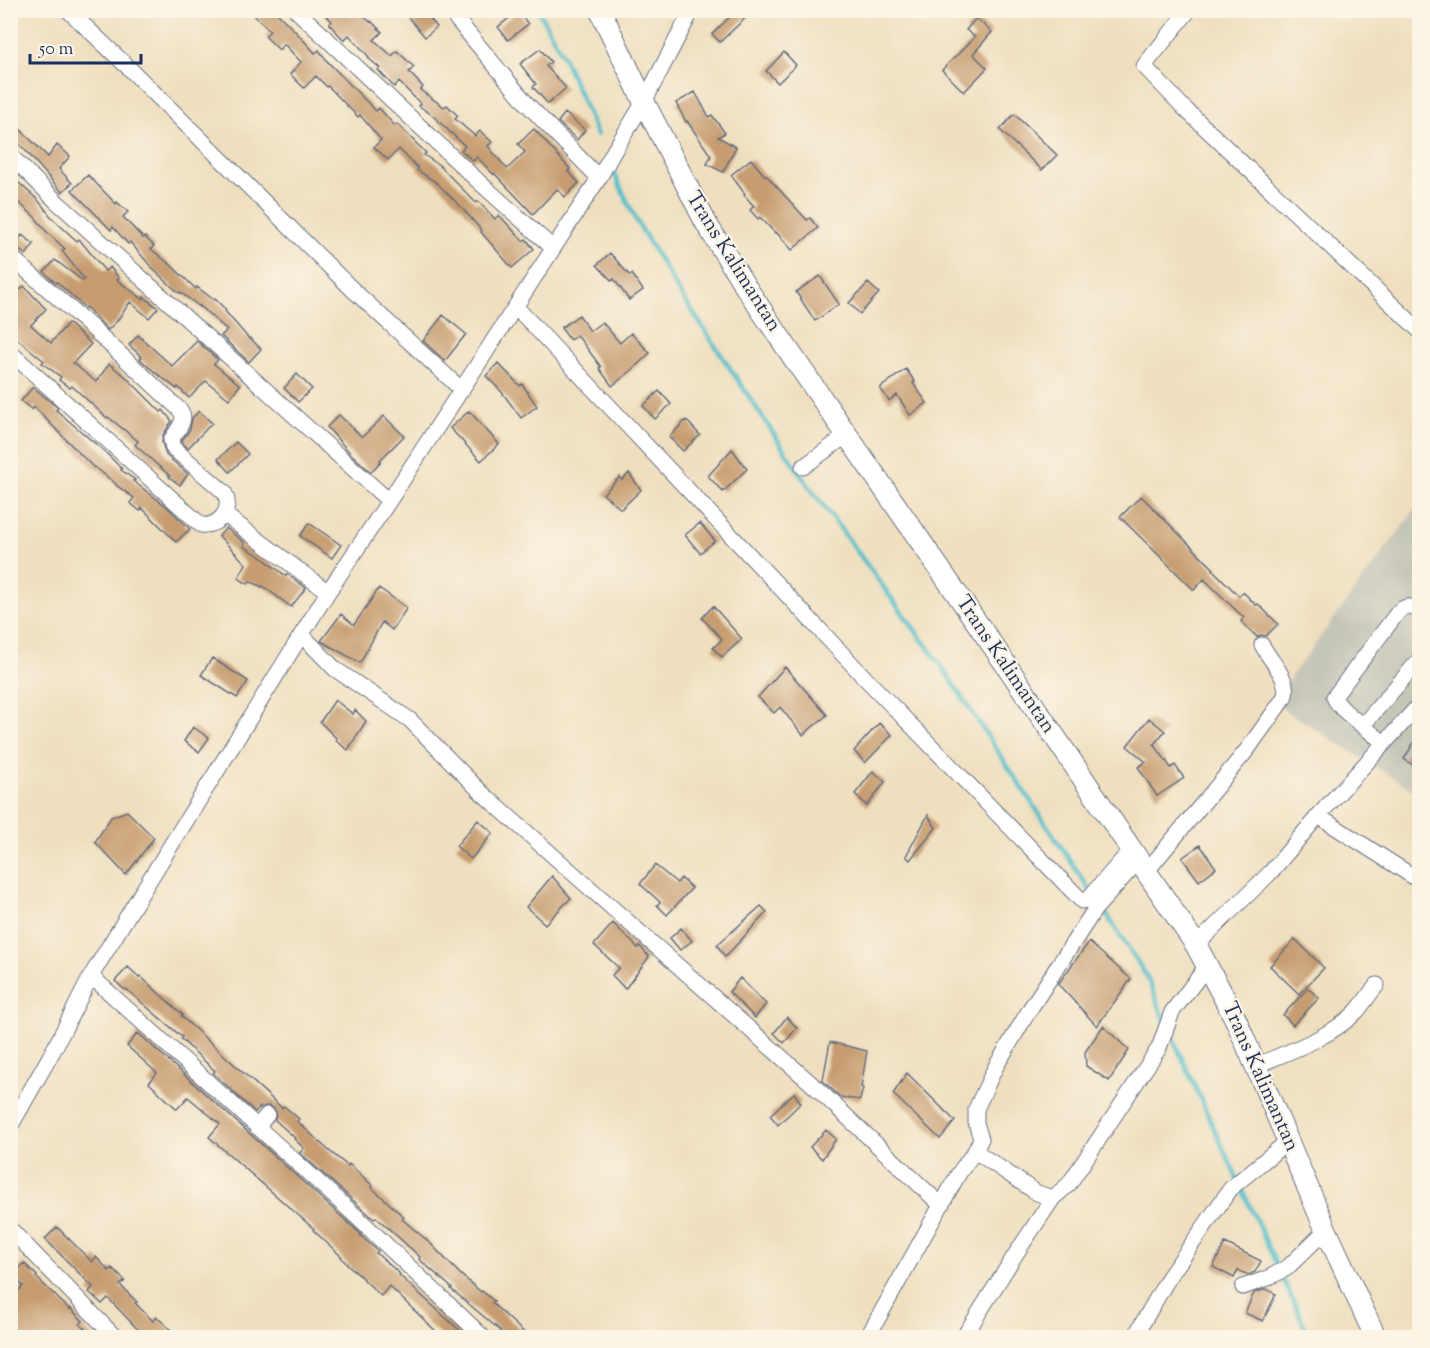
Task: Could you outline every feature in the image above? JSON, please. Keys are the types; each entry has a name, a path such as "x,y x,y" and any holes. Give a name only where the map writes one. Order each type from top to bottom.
{"highway":[{"name":"Trans Kalimantan","path":"600,10 706,223 763,313 1196,945 1236,1020 1326,1230 1376,1338"}],"street":[{"path":"68,10 353,290 462,390"},
{"path":"296,10 478,181 553,248"},
{"path":"449,10 527,104 601,174"},
{"path":"10,1127 53,1051 91,976 150,879 328,592 516,308 601,174 644,102 692,10"},
{"path":"1189,10 1144,66 1183,107 1418,327"},
{"path":"10,155 56,201 389,501"},
{"path":"10,256 90,326 183,413 184,419 171,440 172,448 224,492 228,505 224,514 213,524 201,525 10,352"},
{"path":"516,308 866,679 1078,897 1085,901 1096,898"},
{"path":"803,467 847,435"},
{"path":"224,514 328,592"},
{"path":"1384,743 1335,702 1334,697 1398,612 1405,606 1409,606 1419,612"},
{"path":"302,635 335,669 410,720 482,794 804,1077 941,1205"},
{"path":"867,1338 941,1205 981,1139 976,1123 976,1109 994,1068 1096,898 1138,861 1247,750 1284,698 1287,692 1284,679 1262,645"},
{"path":"1363,725 1419,659"},
{"path":"1196,945 1270,873 1419,704"},
{"path":"1318,816 1419,881"},
{"path":"963,1338 1053,1198 1069,1184 1158,1048 1172,1012 1207,966"},
{"path":"91,976 262,1121 358,1219 484,1338"},
{"path":"1255,1066 1305,1045 1334,1029 1357,1011 1377,985"},
{"path":"1134,1338 1169,1277 1231,1188 1288,1141"},
{"path":"975,1151 1037,1193 1053,1198"},
{"path":"10,1229 116,1338"},
{"path":"1243,1287 1282,1271 1326,1230"}],"shaded area":[{"path":"1419,504 1419,794 1272,702"}],"building":[{"path":"249,10 274,10 315,53 319,50 376,111 379,108 395,126 397,124 426,153 424,155 439,165 476,203 478,201 495,219 499,215 523,241 526,239 534,249 512,268 463,209 437,183 417,170 418,168 399,149 388,160 374,147 381,140 360,115 358,117 328,86 316,76 304,88 290,74 301,62 284,44 279,50 265,36 270,31"},
{"path":"319,10 358,10 382,32 374,40 392,56 397,51 414,67 409,72 423,87 420,90 444,107 447,105 458,116 455,119 475,136 480,131 492,142 488,146 507,169 525,152 518,144 534,129 570,169 568,171 579,183 565,197 557,189 533,214 477,157 473,161 461,150 465,146 419,106 421,104 399,82 394,87 378,70 380,68 368,58 349,35 344,40 329,24 332,21"},
{"path":"402,10 423,10 437,27 425,37"},
{"path":"737,10 754,10 720,42 712,34"},
{"path":"518,11 528,24 508,40 498,27"},
{"path":"976,18 992,32 973,54 987,68 964,92 942,70 975,37 966,30"},
{"path":"540,49 551,62 546,66 566,88 548,104 533,87 536,84 520,64"},
{"path":"784,52 796,65 778,83 766,71"},
{"path":"695,92 709,117 712,115 725,133 718,137 736,147 723,172 707,164 711,156 686,122 676,103"},
{"path":"565,113 585,130 577,140 558,122"},
{"path":"1014,114 1057,155 1042,170 1000,130"},
{"path":"10,119 48,157 57,145 70,156 59,169 72,183 62,192 10,135"},
{"path":"751,159 807,220 810,218 818,228 792,250 776,232 750,210 754,206 731,175"},
{"path":"10,175 38,200 53,219 77,241 79,239 105,271 110,267 119,278 117,280 158,308 149,318 130,302 108,330 86,307 44,272 55,260 83,281 84,279 62,251 65,249 35,217 10,195"},
{"path":"88,175 116,204 117,202 128,212 123,217 154,246 151,249 196,289 197,287 215,299 249,339 261,349 249,362 221,336 227,330 200,306 179,293 154,270 130,242 128,244 113,227 111,230 72,190"},
{"path":"22,235 34,244 26,255 14,246"},
{"path":"610,253 630,276 632,274 643,290 629,300 614,279 612,281 597,265"},
{"path":"820,276 839,304 815,321 796,292"},
{"path":"868,283 879,293 860,314 849,303"},
{"path":"24,286 46,309 31,325 51,343 68,323 91,344 73,363 96,382 109,364 125,376 161,412 163,410 172,421 163,435 162,442 166,455 188,474 180,485 135,445 138,441 107,418 72,386 70,388 59,380 61,377 42,363 44,361 10,333 10,300"},
{"path":"443,315 466,334 445,361 423,341"},
{"path":"579,315 590,331 602,322 620,343 631,333 650,353 612,386 577,335 570,340 561,328"},
{"path":"138,335 172,366 197,341 218,360 214,364 240,385 229,399 206,381 189,398 140,359 142,357 129,345"},
{"path":"498,363 520,386 522,384 537,406 521,418 501,391 486,376"},
{"path":"906,369 927,403 910,415 897,395 889,401 880,388"},
{"path":"297,374 312,389 298,402 284,388"},
{"path":"33,387 105,452 121,470 135,480 133,481 166,506 190,529 176,542 142,508 140,511 130,503 134,498 94,468 34,407 32,410 21,401"},
{"path":"659,391 671,404 655,419 643,406"},
{"path":"199,411 212,423 188,448 181,442 190,429 192,418"},
{"path":"469,411 499,444 481,461 450,428"},
{"path":"339,415 362,437 384,416 404,436 371,472 327,427"},
{"path":"686,420 700,435 683,451 669,437"},
{"path":"236,442 248,454 230,472 218,459"},
{"path":"732,449 747,469 723,492 708,476"},
{"path":"629,473 641,490 621,509 603,494 620,477 622,480"},
{"path":"1141,496 1239,596 1243,592 1278,624 1266,636 1257,637 1241,621 1244,618 1204,579 1194,590 1120,517"},
{"path":"309,523 341,545 332,558 300,536"},
{"path":"700,523 715,541 700,553 685,535"},
{"path":"226,528 245,543 243,546 306,588 291,607 263,586 250,581 248,584 238,578 246,564 219,536"},
{"path":"379,588 407,608 392,630 382,622 360,663 321,641 341,614 354,625"},
{"path":"713,606 742,639 722,657 713,648 722,639 702,618"},
{"path":"212,658 248,681 237,698 201,675"},
{"path":"785,667 827,715 803,735 780,707 774,713 758,697"},
{"path":"335,700 353,714 355,710 366,721 348,750 336,741 337,739 320,722"},
{"path":"1149,718 1165,731 1154,744 1171,768 1175,765 1184,778 1157,796 1138,767 1146,762 1127,746"},
{"path":"879,723 892,735 865,763 854,751"},
{"path":"193,727 209,738 199,752 184,741"},
{"path":"1419,734 1419,769 1404,759"},
{"path":"873,771 885,782 867,806 855,794"},
{"path":"127,811 154,838 126,875 95,842 111,817"},
{"path":"928,815 936,828 910,860 906,856"},
{"path":"478,820 493,833 471,859 456,846"},
{"path":"1200,845 1216,868 1199,881 1182,858"},
{"path":"655,865 677,883 681,878 692,888 667,915 657,905 660,902 640,884"},
{"path":"552,876 571,898 545,924 526,907"},
{"path":"761,906 767,912 725,957 717,945"},
{"path":"613,923 638,948 640,946 649,957 625,989 612,975 619,968 594,945"},
{"path":"681,928 692,941 680,950 670,938"},
{"path":"1295,939 1324,968 1299,994 1270,966"},
{"path":"1089,942 1131,979 1097,1026 1058,984"},
{"path":"128,967 282,1108 284,1106 299,1119 297,1121 327,1149 348,1166 349,1164 373,1186 371,1187 404,1217 402,1219 430,1243 460,1274 494,1301 492,1303 530,1338 495,1338 501,1331 451,1289 376,1217 374,1219 300,1153 304,1148 275,1120 274,1108 264,1106 255,1112 213,1073 215,1071 181,1039 182,1037 115,981"},
{"path":"740,978 766,1004 755,1018 729,992"},
{"path":"1308,988 1319,998 1293,1025 1283,1015"},
{"path":"787,1017 797,1028 784,1043 774,1033"},
{"path":"1103,1026 1129,1050 1109,1081 1086,1066 1085,1052"},
{"path":"138,1033 361,1234 378,1251 376,1253 468,1338 443,1338 389,1286 381,1296 314,1229 209,1137 220,1124 188,1097 177,1109 149,1083 157,1073 127,1046"},
{"path":"830,1042 867,1051 860,1100 840,1097 822,1080"},
{"path":"907,1073 955,1121 940,1139 893,1094"},
{"path":"794,1093 801,1103 778,1125 770,1115"},
{"path":"826,1130 836,1139 822,1159 810,1147"},
{"path":"57,1227 92,1262 96,1257 109,1271 112,1268 125,1281 120,1285 137,1302 135,1303 153,1321 157,1317 172,1331 166,1338 146,1338 108,1298 102,1304 89,1292 93,1287 45,1239"},
{"path":"1225,1243 1261,1261 1255,1272 1248,1275 1238,1270 1234,1278 1213,1267"},
{"path":"24,1263 83,1321 80,1324 94,1338 23,1338 10,1326 10,1299 23,1286 12,1275"},
{"path":"1266,1289 1276,1294 1263,1321 1245,1313 1254,1293"}],"waterway":[{"path":"538,10 562,54 597,135"},
{"path":"611,167 636,220 676,287 803,478 940,664 1091,892"},
{"path":"1101,906 1146,975 1165,1021"},
{"path":"1170,1032 1310,1338"}]}
